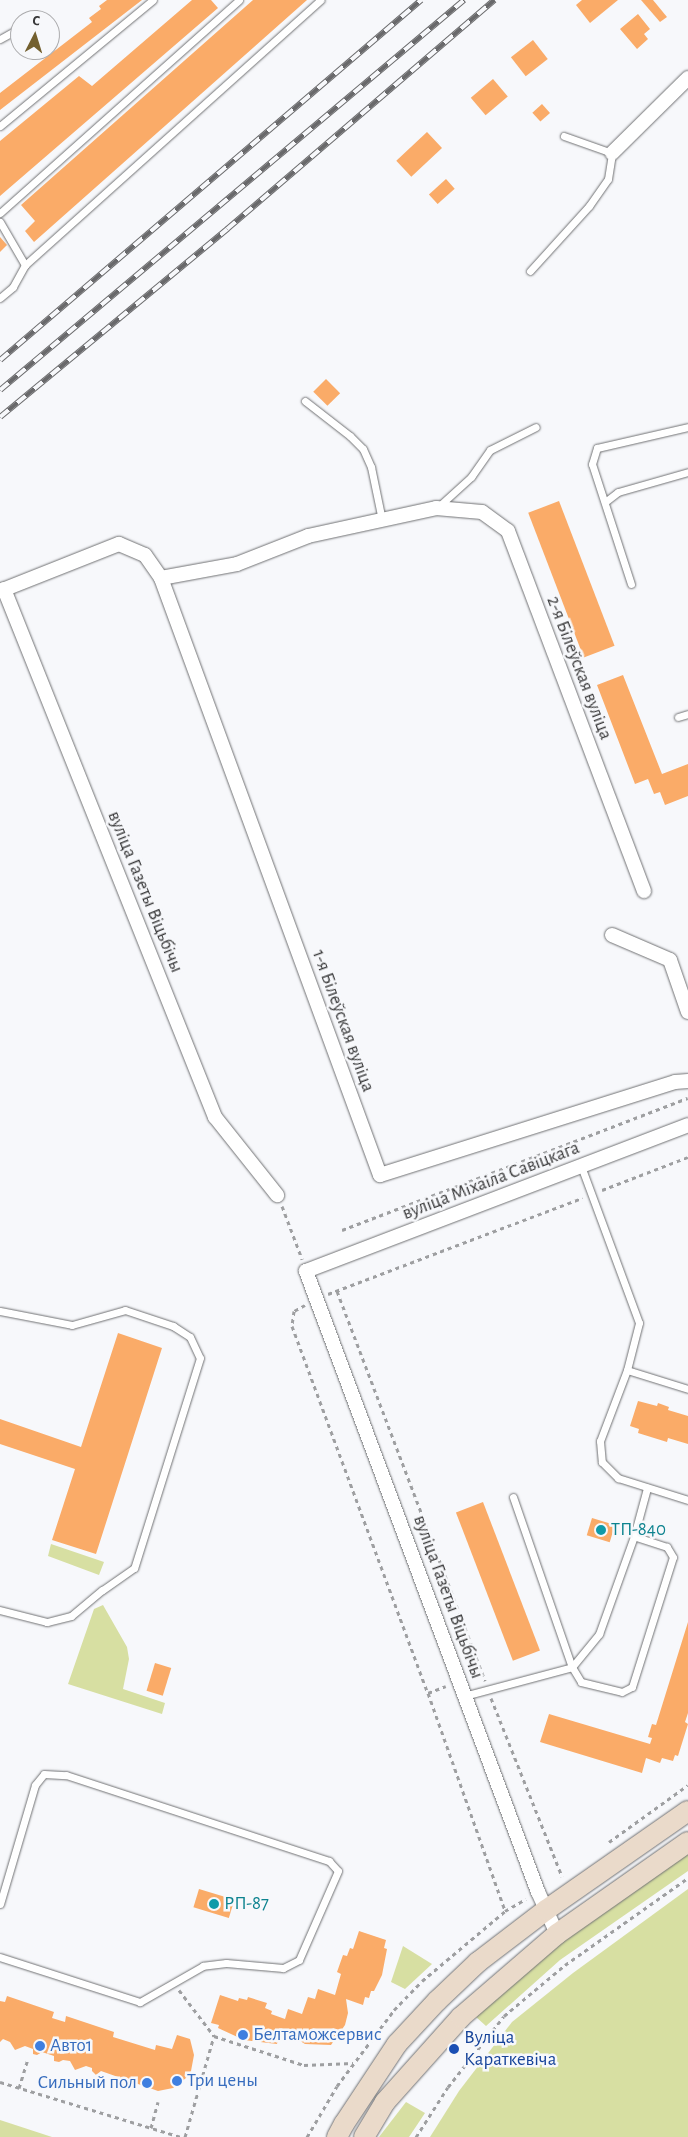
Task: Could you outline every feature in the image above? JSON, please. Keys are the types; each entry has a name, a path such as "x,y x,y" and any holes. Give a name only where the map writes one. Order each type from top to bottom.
{"main road":[{"path":"337,2137 397,2044 437,2000 478,1962 546,1910 688,1811"},
{"path":"364,2137 385,2102 444,2036 496,1986 557,1934 688,1842"}],"street":[{"path":"612,153 688,78"},
{"name":"2-я Білеўская вуліца","path":"161,578 237,564 308,536 436,508 482,512 508,532 644,891"},
{"path":"2,590 119,544 145,555 161,578"},
{"name":"1-я Білеўская вуліца","path":"161,578 380,1175 675,1082 688,1081"},
{"name":"вуліца Газеты Віцьбічы","path":"2,590 215,1117 277,1195"},
{"path":"612,935 670,960 688,1012"},
{"name":"вуліца Міхаіла Савіцкага","path":"306,1271 688,1125"},
{"name":"вуліца Газеты Віцьбічы","path":"306,1271 464,1696 546,1910 557,1934"}],"lane":[{"path":"0,126 153,0"},
{"path":"0,214 239,0"},
{"path":"0,298 13,287 25,265 320,0"},
{"path":"530,271 594,200 608,179 612,153 564,136"},
{"path":"0,222 25,265"},
{"path":"305,401 350,436 362,449 371,467 382,520"},
{"path":"436,508 470,477 490,450 536,426"},
{"path":"631,584 592,464 597,448 688,427"},
{"path":"605,502 618,492 688,472"},
{"path":"678,718 688,714"},
{"path":"581,1166 639,1323 626,1370 600,1441 602,1462 618,1478 688,1500"},
{"path":"0,1311 72,1325 125,1310 173,1326 190,1337 200,1358 134,1568 102,1590 71,1616 47,1622 0,1610"},
{"path":"626,1370 688,1389"},
{"path":"464,1696 572,1667 599,1634 634,1536 647,1488"},
{"path":"513,1498 572,1667 581,1682 622,1692 632,1687 673,1557 667,1548 634,1536"},
{"path":"0,1904 35,1785 44,1774 66,1775 329,1860 338,1871 299,1960 283,1968 226,1963 203,1966 140,2002 0,1957"}],"path":[{"path":"342,1230 688,1098"},
{"path":"505,1911 428,1693 292,1326 294,1311 337,1291 688,1157"},
{"path":"277,1195 306,1271"},
{"path":"337,1291 488,1690 562,1876"},
{"path":"474,1674 482,1670"},
{"path":"428,1693 446,1685"},
{"path":"416,2137 448,2087 504,2016 565,1965 688,1878"},
{"path":"173,1983 214,2036 304,2065 354,2063"},
{"path":"0,2082 161,2132 183,2137 214,2036"},
{"path":"19,2088 28,2058"},
{"path":"151,2128 158,2102"},
{"path":"160,2137 161,2132"}],"green space":[{"path":"51,1544 104,1562 99,1575 48,1556"},
{"path":"103,1605 127,1647 129,1659 123,1689 165,1703 162,1714 68,1684 94,1609"},
{"path":"688,1850 688,1871 560,1960 486,2026 476,2017 551,1947"},
{"path":"688,1889 688,2137 430,2137 459,2091 512,2022 573,1973"},
{"path":"403,1946 432,1964 405,1989 391,1982"},
{"path":"406,2102 425,2113 409,2137 379,2137"},
{"path":"0,2120 52,2137 0,2137"}],"building":[{"path":"107,0 142,0 0,110 0,93 43,60 60,60 60,47 92,22 89,18 101,9 99,6"},
{"path":"192,0 211,0 218,8 0,196 0,141 79,76 92,86"},
{"path":"253,0 307,0 34,242 25,231 35,221 21,205"},
{"path":"582,0 618,0 590,23 576,5"},
{"path":"641,0 653,0 667,17 660,22"},
{"path":"638,14 650,29 644,34 648,39 637,49 620,29"},
{"path":"533,40 548,59 526,76 511,57"},
{"path":"493,79 508,97 486,115 471,98"},
{"path":"542,104 550,113 540,122 532,113"},
{"path":"427,132 442,148 411,177 396,161"},
{"path":"446,179 455,189 438,204 429,194"},
{"path":"0,237 7,245 0,252"},
{"path":"326,379 340,393 327,406 313,392"},
{"path":"559,501 615,646 584,658 528,513"},
{"path":"623,675 662,774 688,764 688,796 665,805 660,792 654,794 648,779 635,784 597,685"},
{"path":"118,1333 162,1348 96,1554 52,1540 75,1469 0,1444 0,1419 81,1447"},
{"path":"638,1401 657,1406 658,1403 669,1407 668,1410 688,1416 688,1444 668,1438 667,1442 638,1433 639,1429 630,1426"},
{"path":"483,1502 540,1650 513,1661 456,1512"},
{"name":"ТП-840","path":"592,1518 615,1525 610,1542 587,1535"},
{"path":"688,1622 688,1713 685,1722 688,1724 678,1756 675,1755 673,1761 662,1758 660,1763 646,1758 642,1773 540,1742 549,1714 650,1744 652,1738 648,1737 652,1724 656,1725"},
{"path":"155,1663 171,1668 163,1696 147,1691"},
{"name":"РП-87","path":"199,1889 234,1900 229,1918 193,1907"},
{"path":"359,1931 386,1940 384,1948 387,1949 382,1975 374,1991 371,1991 369,1998 365,1997 363,2005 346,1999 348,2013 345,2025 331,2045 305,2044 281,2029 277,2044 244,2040 218,2028 219,2025 211,2023 220,1995 238,2001 239,1998 247,2000 248,1997 267,2003 265,2008 272,2011 271,2014 285,2019 288,2009 302,2014 308,1997 315,1999 318,1989 335,1995 341,1974 337,1972 343,1955 347,1956 350,1948 353,1949"},
{"path":"7,1996 54,2012 52,2018 65,2022 66,2016 114,2032 113,2037 155,2050 156,2045 172,2049 177,2035 190,2039 194,2055 191,2071 186,2078 173,2088 158,2091 101,2071 96,2075 92,2068 86,2066 75,2070 70,2061 54,2061 54,2056 42,2052 37,2055 33,2054 33,2049 25,2046 15,2050 10,2042 3,2039 0,2042 0,2001 5,2002"}],"railway":[{"path":"0,360 421,0"},
{"path":"0,390 464,0"},
{"path":"0,417 227,229 494,0"}],"place":[{"name":"ТП-840","path":"601,1530"},
{"name":"РП-87","path":"214,1904"},
{"name":"Белтаможсервис","path":"243,2035"},
{"name":"Авто1","path":"40,2046"},
{"name":"Вуліца Караткевіча","path":"454,2049"},
{"name":"Три цены","path":"177,2081"},
{"name":"Сильный пол","path":"147,2083"}]}
